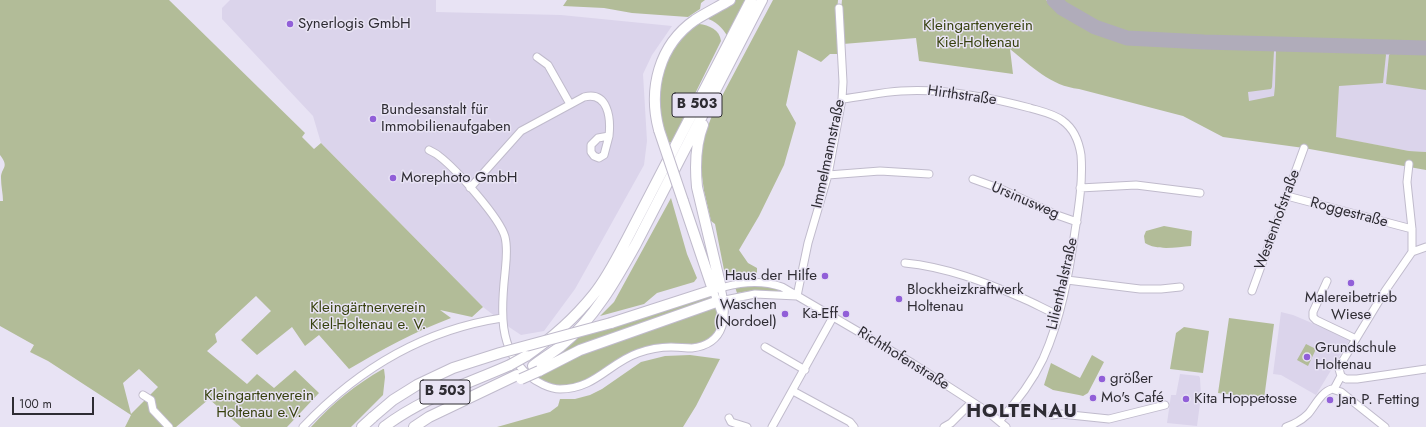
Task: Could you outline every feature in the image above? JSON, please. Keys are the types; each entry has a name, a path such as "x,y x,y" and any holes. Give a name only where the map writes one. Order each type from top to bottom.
{"highway":[{"path":"717,289 683,201 659,130 654,110 654,89 659,69 670,46 680,33 695,20 730,0"},
{"name":"B 503","path":"384,427 418,404 510,365 526,356 556,334 576,315 594,294 605,278 627,240 751,0"},
{"name":"B 503","path":"414,427 429,417 536,368 567,340 586,320 613,284 636,244 762,0"},
{"path":"714,93 697,144 696,170 697,187 717,289"},
{"path":"362,427 393,400 417,385 453,368 500,353 611,323 717,289"},
{"path":"536,368 580,350 720,301"}],"street":[{"name":"Immelmannstraße","path":"797,296 807,247 828,176 842,99 843,82 839,8"},
{"path":"537,57 548,65 570,104"},
{"name":"Hirthstraße","path":"842,99 903,90 940,91 973,95 1008,102 1050,115 1064,122 1074,134"},
{"path":"470,188 520,131 588,96 597,97 604,103 610,117 609,136"},
{"name":"Lilienthalstraße","path":"999,421 1022,394 1037,370 1043,358 1058,315 1067,280 1077,222 1081,155 1074,134"},
{"name":"Westenhofstraße","path":"1252,291 1304,148"},
{"path":"429,150 439,155 470,188 497,219 502,228 506,239 502,318 506,334 512,356 519,367 541,384 558,389 582,386 637,353 654,348 688,348 702,346 713,340 720,332 723,324 724,318 717,289"},
{"path":"1334,389 1341,376 1339,371 1340,366 1385,291 1412,252 1412,229 1407,182 1409,164"},
{"path":"828,176 880,171 929,174"},
{"name":"Ursinusweg","path":"972,179 1002,189 1057,215 1077,222"},
{"path":"1080,188 1136,185 1200,193"},
{"name":"Roggestraße","path":"1286,196 1412,229"},
{"path":"1412,252 1426,247"},
{"path":"905,263 923,265 971,278 1058,315"},
{"path":"1067,280 1150,290 1180,287"},
{"path":"1327,281 1313,312 1313,317 1316,320 1356,339"},
{"name":"Richthofenstraße","path":"717,289 745,282 761,282 782,287 912,363 972,402 1006,427"},
{"path":"720,301 754,294 797,296"},
{"path":"772,427 833,317"},
{"path":"303,427 335,395 378,364 401,351 421,341 460,327 481,321 502,318"},
{"path":"765,347 804,370"},
{"path":"1341,376 1350,380 1426,369"},
{"path":"1286,427 1301,420 1330,389 1334,389 1345,395 1383,426"},
{"path":"792,391 850,422 854,427"},
{"path":"143,395 151,400 153,410 169,427"},
{"path":"944,427 951,423 972,402"},
{"path":"1052,415 1061,414 1108,423 1165,405"},
{"path":"729,418 731,422 747,427"}],"shaded area":[{"path":"230,0 436,0 436,12 561,15 672,26 652,55 643,74 647,141 644,165 575,289 544,331 521,335 483,307 321,143 313,116 222,19 222,8"},
{"path":"1005,0 1426,0 1426,152 1409,151 1317,134"},
{"name":"Grundschule Holtenau","path":"1281,312 1293,315 1350,339 1316,395 1281,375 1273,374"},
{"name":"Kita Hoppetosse","path":"1180,374 1199,376 1200,378 1201,396 1197,426 1167,423 1171,395 1176,395"}],"green space":[{"path":"0,0 169,0 305,133 302,137 314,149 321,143 483,307 472,317 440,310 451,318 399,341 349,369 319,335 305,346 292,327 257,355 241,340 271,311 256,296 215,334 217,342 207,351 247,384 257,374 274,388 295,370 319,393 287,427 241,427 209,399 176,427 125,427 131,415 48,361 30,352 34,345 0,326 0,201 3,201 1,174 5,165 0,155","holes":["139,369 158,387 131,414 123,383"]},
{"path":"567,0 705,0 701,3 700,9 688,17 632,13 604,8 563,6"},
{"path":"733,0 747,0 728,37 718,25 705,18"},
{"path":"773,0 838,0 837,12 839,54 830,54 821,62 798,50 786,105 796,123 784,165 759,216 739,250 748,263 757,268 757,273 728,275 724,270 715,224 711,221 704,191 700,161 703,139 713,113"},
{"name":"Kleingartenverein Kiel-Holtenau","path":"842,0 1046,0 1054,8 1077,24 1094,33 1131,43 1272,49 1274,51 1272,87 1271,89 1248,92 1249,101 1274,96 1276,51 1278,49 1385,52 1383,83 1339,86 1336,137 1409,151 1426,152 1426,170 1304,148 1223,137 1183,116 1059,84 1050,80 1010,49 1013,74 919,61 916,38 843,44 841,10"},
{"path":"1061,0 1426,0 1426,43 1138,34 1117,29 1087,18 1069,7"},
{"path":"699,24 716,31 719,34 721,41 684,116 675,139 668,143 660,126 656,96 668,54 690,29"},
{"path":"1391,53 1426,54 1426,90 1386,84 1389,55"},
{"path":"671,198 687,254 697,278 694,282 657,293 644,304 600,316 614,302"},
{"path":"1164,226 1192,231 1191,246 1161,248 1145,243 1144,236 1146,231"},
{"path":"762,285 782,290 782,292 755,290 737,293 735,287"},
{"path":"710,295 711,299 549,360 572,338"},
{"path":"716,302 723,324 709,343 637,353 597,378 558,389 532,378 539,371"},
{"path":"1229,318 1274,324 1264,399 1218,393"},
{"path":"1184,327 1209,331 1203,373 1170,369 1176,333"},
{"path":"1306,344 1316,349 1308,366 1297,360"},
{"path":"690,355 720,359 696,406 683,427 497,427 550,412 558,406 560,399 575,399 590,395 602,389 641,362 665,356"},
{"path":"1092,355 1104,362 1088,393 1083,396 1053,390 1044,385 1051,363 1080,378"},
{"path":"383,369 385,377 383,395 351,427 311,427 345,395 363,381"}],"taxiway":[{"path":"1054,0 1062,8 1095,27 1127,38 1204,42 1426,48"}],"place":[{"name":"Synerlogis GmbH","path":"290,24"},
{"name":"Bundesanstalt für Immobilienaufgaben","path":"373,119"},
{"name":"Morephoto GmbH","path":"393,178"},
{"name":"Haus der Hilfe","path":"825,276"},
{"name":"Malereibetrieb Wiese","path":"1351,283"},
{"name":"Blockheizkraftwerk Holtenau","path":"899,299"},
{"name":"Waschen (Nordoel)","path":"785,314"},
{"name":"Ka-Eff","path":"846,314"},
{"name":"Grundschule Holtenau","path":"1307,357"},
{"name":"größer","path":"1102,379"},
{"name":"Mo's Café","path":"1093,398"},
{"name":"Kita Hoppetosse","path":"1186,399"},
{"name":"Jan P. Fetting","path":"1330,400"}],"district":[{"name":"HOLTENAU","path":"1022,412"}],"park label":[{"name":"Kleingärtnerverein Kiel-Holtenau e. V.","path":"368,316"},
{"name":"Kleingartenverein Holtenau e.V.","path":"259,404"}]}
